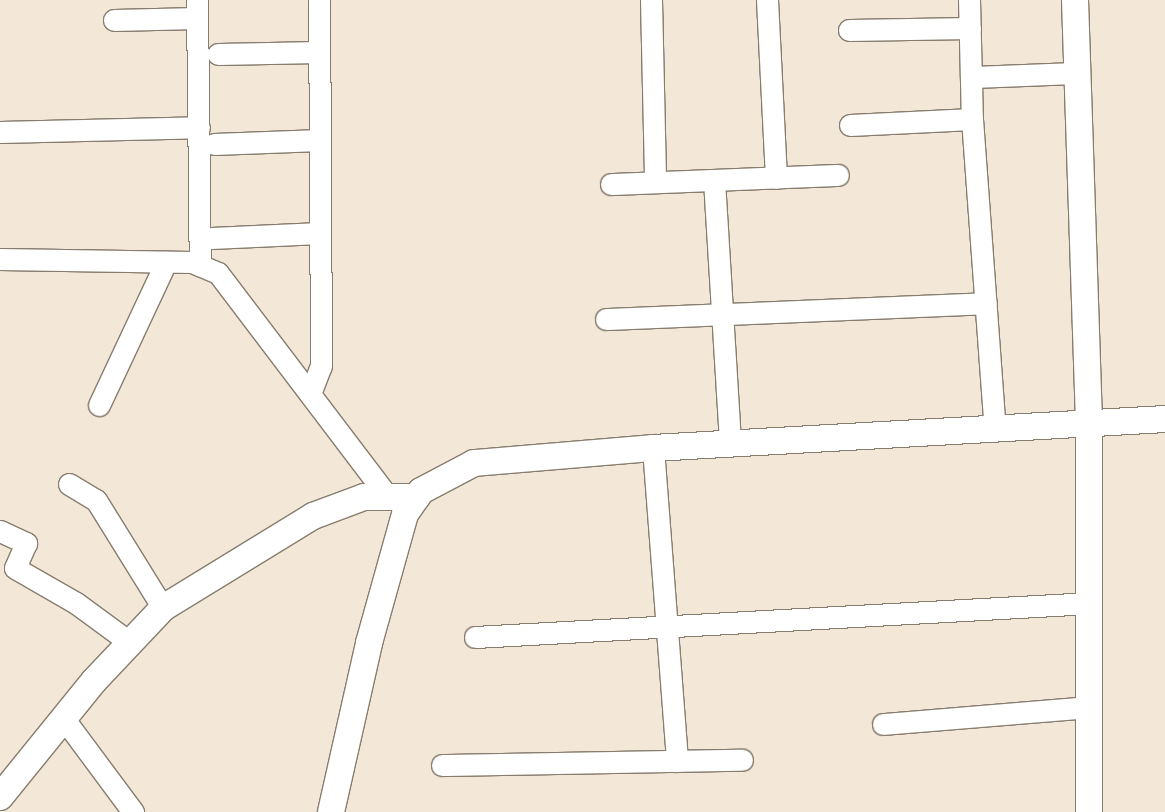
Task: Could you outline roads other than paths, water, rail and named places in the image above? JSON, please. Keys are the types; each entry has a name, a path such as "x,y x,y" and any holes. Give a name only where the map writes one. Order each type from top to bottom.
{"street":[{"path":"310,394 321,366 319,0"},
{"path":"651,0 655,182"},
{"path":"767,0 776,178"},
{"path":"969,0 972,119 995,429"},
{"path":"1075,0 1089,424 1089,812"},
{"path":"114,20 197,9 200,265"},
{"path":"849,30 970,28"},
{"path":"218,54 319,52"},
{"path":"971,77 1077,73"},
{"path":"850,125 972,119"},
{"path":"0,132 198,127"},
{"path":"214,144 320,140"},
{"path":"611,184 838,175"},
{"path":"714,180 730,444"},
{"path":"211,238 320,233"},
{"path":"0,259 166,262 200,265 218,273 388,497"},
{"path":"100,405 166,262"},
{"path":"606,320 722,312 986,303"},
{"path":"331,812 369,642 405,514 417,498 437,481 474,463 653,448 1165,419"},
{"path":"653,448 665,625 677,761"},
{"path":"69,484 96,500 163,608"},
{"path":"0,797 129,642 163,608 313,516 364,497 417,498"},
{"path":"0,530 26,543 15,568 76,603 129,642"},
{"path":"475,637 1090,603"},
{"path":"883,724 1088,707"},
{"path":"64,719 133,812"},
{"path":"442,765 742,760"}]}
